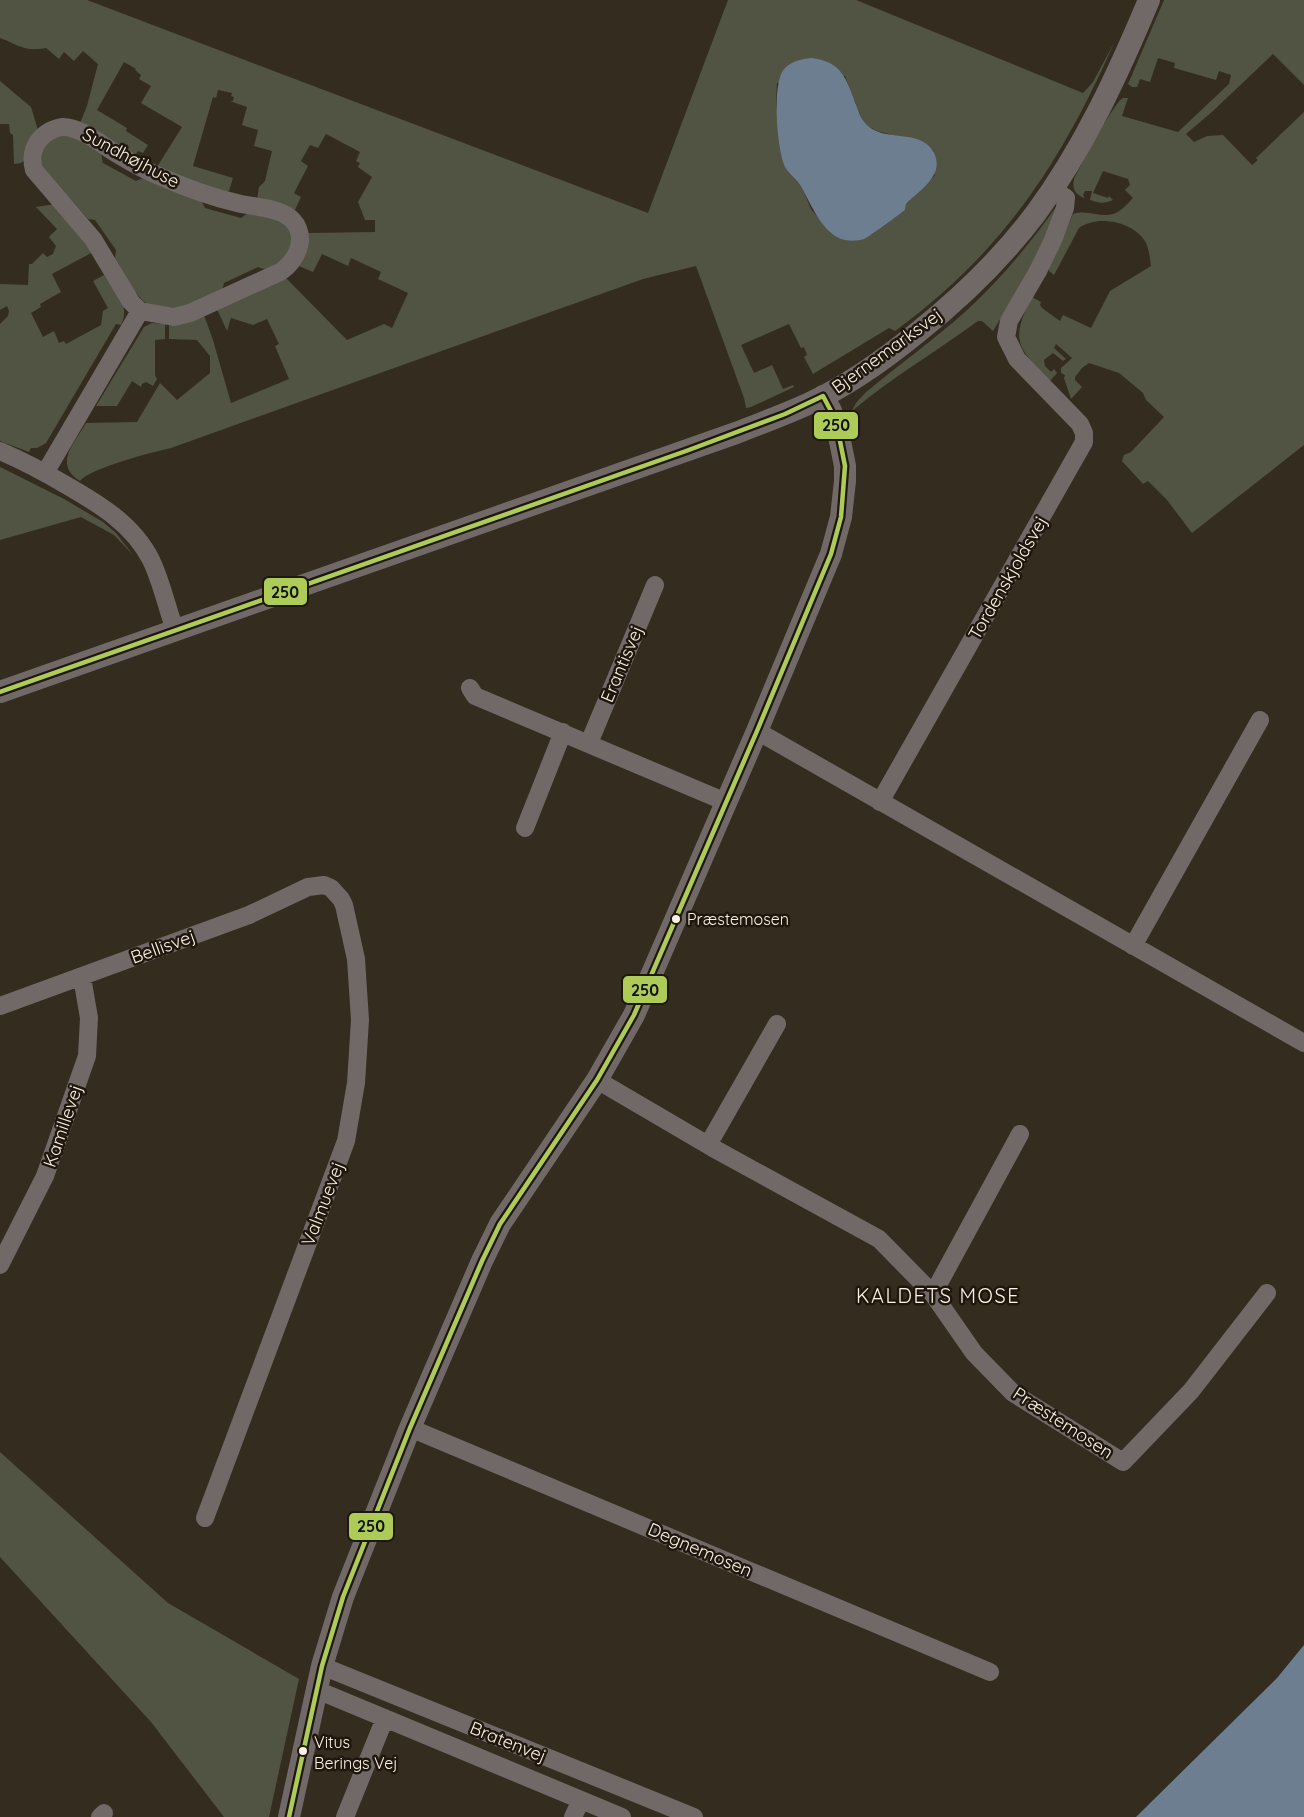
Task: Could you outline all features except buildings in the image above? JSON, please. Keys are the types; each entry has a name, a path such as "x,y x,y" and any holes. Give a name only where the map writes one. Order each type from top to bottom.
{"street":[{"name":"Bjernemarksvej","path":"0,692 736,433 795,410 844,385 887,356 941,313 984,273 1037,212 1084,138 1105,98 1149,0"},
{"name":"Sundhøjhuse","path":"62,127 72,128 158,175 226,200 276,211 290,218 297,228 300,241 298,253 280,272 182,316 140,311 131,302 93,239 34,170 32,157 34,147 42,135 48,131 62,127"},
{"name":"Tordenskjoldsvej","path":"880,802 1084,442 1084,433 1080,424 1013,353 1006,337 1012,315 1045,258 1065,208 1066,198 1053,189"},
{"path":"45,473 140,311"},
{"path":"289,1817 322,1666 343,1597 410,1428 500,1224 597,1080 634,1015 831,554 841,517 845,481 837,429 823,396"},
{"path":"0,451 45,473 100,505 133,534 151,561 175,630"},
{"name":"Erantisvej","path":"589,743 656,585"},
{"path":"470,688 476,696 726,802"},
{"path":"1133,946 1260,720"},
{"path":"757,731 1304,1043"},
{"path":"525,828 563,732"},
{"name":"Bellisvej","path":"0,1006 249,915 308,887 324,885"},
{"name":"Valmuevej","path":"205,1518 346,1141 356,1083 360,1020 356,959 341,899 336,892 324,885"},
{"name":"Kamillevej","path":"0,1265 45,1176 87,1056 89,1018 82,977"},
{"path":"708,1145 777,1024"},
{"name":"Præstemosen","path":"597,1080 708,1145 879,1239 933,1294 974,1353 1013,1392 1123,1462 1191,1391 1267,1293"},
{"path":"933,1294 1020,1134"},
{"name":"Degnemosen","path":"410,1428 990,1672"},
{"name":"Bratenvej","path":"322,1666 694,1817"},
{"name":"Bratenvej","path":"317,1690 622,1817"},
{"path":"345,1817 386,1718"},
{"path":"573,1817 581,1800"}],"green space":[{"path":"0,0 87,0 648,213 728,0 856,0 1083,93 1093,82 1114,43 1073,128 1050,166 998,237 967,270 895,331 889,328 813,374 804,357 807,355 804,347 801,348 789,324 741,345 754,373 772,365 783,389 793,385 794,387 751,407 746,408 696,266 643,279 171,448 108,466 80,481 68,468 67,461 72,446 86,423 137,422 160,383 177,400 210,373 210,356 197,340 169,339 169,325 204,315 231,403 289,379 275,346 279,344 267,319 253,325 231,318 227,331 217,309 285,277 347,340 384,324 392,328 408,293 378,279 381,272 351,258 348,266 322,254 313,272 299,266 307,251 307,233 375,232 375,220 365,220 358,202 372,177 358,167 360,163 356,161 360,152 326,134 318,148 310,145 301,161 308,166 294,193 301,197 294,212 257,200 259,187 265,181 272,151 254,146 258,130 242,125 247,107 230,101 233,101 234,97 231,96 232,93 218,90 216,98 213,97 193,166 233,178 229,191 225,193 157,167 182,127 141,103 151,86 139,79 141,75 136,69 124,62 97,110 127,128 126,131 148,145 143,153 138,151 135,156 80,123 98,64 83,51 74,61 64,52 59,59 46,48 27,48 0,38","holes":["845,76 863,122 877,131 900,137 935,175 906,204 905,210 871,235 828,229 811,209 802,187 784,165 776,103 777,83"]},
{"path":"1164,0 1304,0 1304,85 1273,54 1186,134 1194,142 1207,136 1223,135 1252,165 1258,160 1256,158 1304,112 1304,445 1192,533 1167,500 1148,481 1143,484 1122,461 1124,455 1131,452 1164,417 1146,400 1143,393 1119,373 1089,363 1075,377 1082,387 1071,399 1061,368 1072,358 1056,344 1054,348 1066,359 1063,361 1053,353 1044,360 1045,366 1051,372 1054,369 1057,373 1050,381 1024,352 1019,334 1032,297 1041,302 1042,308 1060,321 1063,315 1091,328 1110,291 1151,266 1146,243 1134,230 1116,222 1096,221 1079,228 1054,275 1049,271 1073,214 1083,212 1113,214 1133,198 1125,190 1130,185 1128,179 1103,171 1093,193 1108,198 1109,196 1113,200 1102,203 1090,200 1092,191 1085,191 1083,195 1085,198 1075,191 1073,186 1074,179 1090,149 1118,102 1123,98 1128,98 1122,116 1178,132 1229,84 1231,75 1219,71 1216,80 1174,68 1175,63 1158,58 1150,82 1140,79 1137,87 1128,84"},
{"path":"0,81 31,107 38,130 25,160 21,163 14,164 13,135 10,133 9,124 0,124"},
{"path":"58,135 72,135 101,153 103,163 136,181 145,177 201,200 205,208 241,218 248,213 282,222 287,226 292,238 287,257 266,270 258,267 224,283 222,291 181,309 149,305 131,287 115,258 116,250 95,220 88,219 41,166 42,152 52,138"},
{"path":"55,204 93,252 52,274 61,292 40,304 41,307 31,313 43,337 54,331 59,343 64,341 66,344 101,325 103,311 108,308 93,281 104,275 123,305 124,318 121,325 116,324 46,443 37,448 31,448 29,452 0,441 0,324 8,316 9,311 7,306 0,310 0,284 28,285 29,264 32,264 43,253 47,257 53,254 56,246 49,237 57,229 36,207"},
{"path":"1056,207 1055,219 1025,278 993,331 982,321 978,321 852,411 865,393 966,311 991,287 1014,262"},
{"path":"152,323 165,324 165,339 155,340 157,379 153,386 146,382 141,387 132,381 117,406 96,406 144,327"},
{"path":"0,467 64,499 103,522 116,533 133,555 114,535 81,517 0,540"},
{"path":"0,1452 168,1603 299,1679 269,1817 224,1817 151,1722 0,1557"}],"water":[{"path":"811,58 830,63 842,74 865,123 882,133 920,140 928,145 937,161 934,175 924,188 906,204 905,210 862,240 845,240 831,233 819,219 800,185 785,167 782,158 777,116 778,87 781,75 791,64"},
{"path":"1304,1645 1304,1817 1136,1817 1277,1678"}],"transit line":[{"name":"250","path":"0,692 686,451 785,414 823,396 831,411 845,466 841,517 831,554 634,1015 597,1080 500,1224 410,1428 343,1597 322,1666 289,1817"}],"place":[{"name":"Præstemosen","path":"676,919"},
{"name":"Vitus Berings Vej","path":"303,1751"}],"district":[{"name":"KALDETS MOSE","path":"938,1296"}]}
